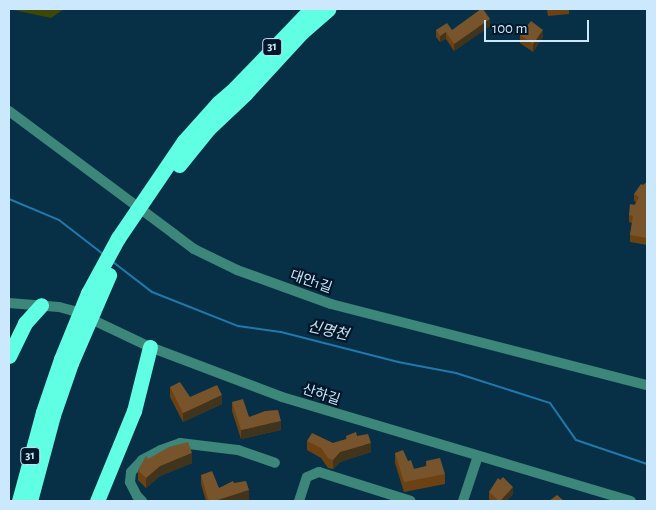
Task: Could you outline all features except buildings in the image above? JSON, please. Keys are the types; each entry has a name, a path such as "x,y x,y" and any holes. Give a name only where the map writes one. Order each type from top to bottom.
{"highway":[{"name":"31","path":"240,91 311,9"},
{"path":"30,501 48,413 106,280 140,221 208,129 240,91 328,9"},
{"path":"9,356 25,323 41,305"},
{"path":"97,501 134,410 150,346"},
{"name":"31","path":"19,501 48,413"}],"street":[{"name":"대안1길","path":"9,111 181,239 237,270 331,304 647,385"},
{"name":"산하길","path":"9,302 74,311 150,346 282,397 631,501"},
{"path":"142,501 137,496 130,482 131,472 142,460 180,443 238,450 275,463"},
{"path":"463,501 478,456"},
{"path":"299,501 307,476 319,472 411,501"}],"green space":[{"path":"9,9 64,9 51,18"}],"waterway":[{"name":"신명천","path":"9,199 59,220 103,254"},
{"name":"신명천","path":"113,262 152,292 238,326 281,332 398,362 456,373 550,403 576,440 647,464"}]}
